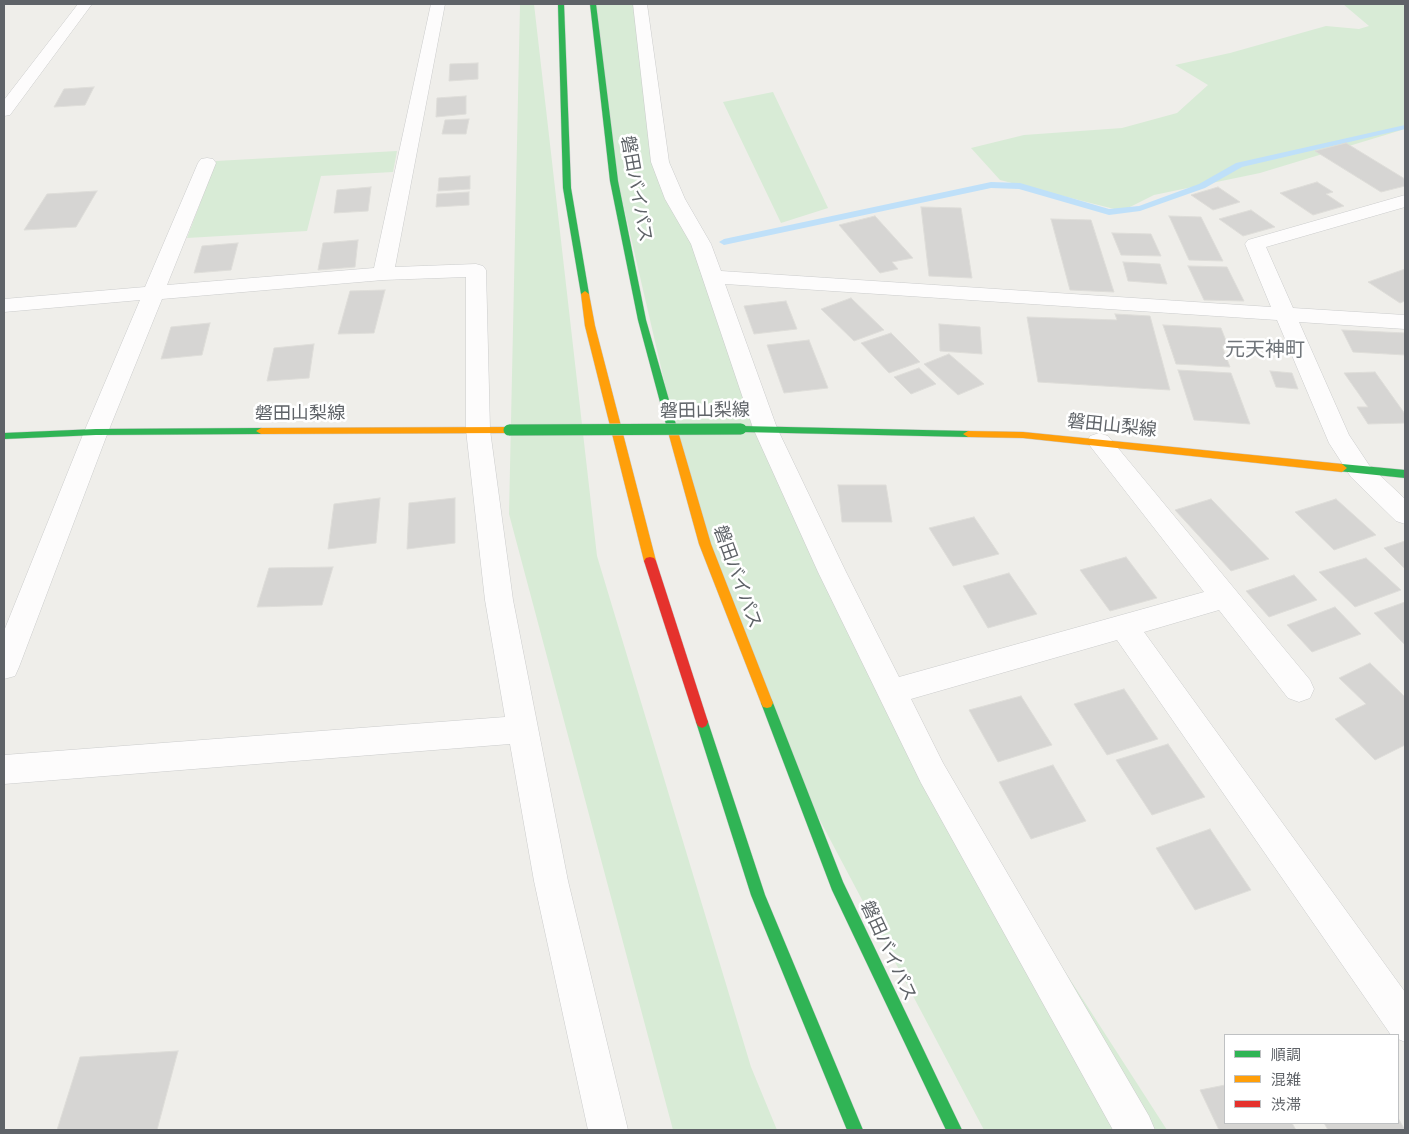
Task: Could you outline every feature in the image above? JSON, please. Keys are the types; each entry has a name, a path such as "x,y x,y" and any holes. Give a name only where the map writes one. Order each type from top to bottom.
{"main road":[{"path":"562,4 567,188 590,326 647,553 758,895 855,1130"},
{"name":"磐田バイパス","path":"593,4 614,181 642,320 705,544 837,885 954,1130"},
{"name":"磐田山梨線","path":"4,436 96,432 753,428 1023,435 1360,471 1405,474"}],"street":[{"path":"4,111 85,4"},
{"path":"383,274 438,4"},
{"path":"644,5 660,162 675,199 701,244 712,277 753,428 832,572 932,773 1135,1130"},
{"path":"4,667 96,432 207,163"},
{"path":"1405,201 1255,244 1338,437 1360,471 1405,514"},
{"path":"4,305 383,274 476,270 493,430 499,600 551,881 608,1130"},
{"path":"712,277 1286,316 1405,322"},
{"path":"1099,442 1299,689"},
{"path":"892,692 1226,597"},
{"path":"1123,626 1405,1023"},
{"path":"4,770 523,729"}],"green space":[{"path":"520,4 534,4 597,556 751,1067 777,1130 673,1130 509,514"},
{"path":"594,4 640,4 653,112 690,225 765,428 912,734 1167,1130 984,1130 788,760 690,492 611,152"},
{"path":"1343,4 1405,4 1405,129 1260,173 1154,195 1122,211 1000,180 971,148 1024,135 1122,128 1177,113 1208,85 1175,65 1230,53 1326,26 1359,29 1369,26"},
{"path":"773,92 828,208 781,223 723,102"},
{"path":"397,151 393,172 321,176 307,231 187,238 216,161"}],"building":[{"path":"478,63 478,79 449,81 450,64"},
{"path":"94,87 85,105 54,107 64,89"},
{"path":"466,96 466,114 436,117 437,98"},
{"path":"469,119 466,134 442,134 445,120"},
{"path":"1346,143 1405,179 1405,186 1381,192 1315,151"},
{"path":"470,176 470,189 438,191 439,178"},
{"path":"1317,182 1333,192 1326,194 1344,206 1313,215 1280,193"},
{"path":"371,187 368,211 334,213 337,190"},
{"path":"1218,187 1240,202 1213,210 1191,195"},
{"path":"97,191 76,227 24,230 47,194"},
{"path":"469,192 469,205 436,207 437,194"},
{"path":"921,207 961,208 972,278 929,276"},
{"path":"1251,210 1275,227 1243,236 1219,219"},
{"path":"875,216 913,258 892,262 898,269 880,273 839,225"},
{"path":"1169,216 1201,217 1223,261 1189,260"},
{"path":"1051,219 1091,220 1114,292 1070,290"},
{"path":"1112,233 1151,234 1161,256 1121,255"},
{"path":"358,240 355,267 318,270 323,243"},
{"path":"238,243 231,270 194,273 202,246"},
{"path":"1123,262 1160,264 1167,284 1128,281"},
{"path":"1188,266 1227,267 1244,301 1204,300"},
{"path":"1405,269 1405,301 1400,303 1368,282"},
{"path":"385,290 374,333 338,334 350,291"},
{"path":"851,298 884,330 854,341 821,309"},
{"path":"786,301 797,329 754,334 744,306"},
{"path":"1115,314 1150,316 1170,390 1038,382 1027,317 1117,320"},
{"path":"210,323 202,355 161,359 171,327"},
{"path":"939,324 980,327 982,354 940,351"},
{"path":"1163,325 1221,328 1228,346 1222,346 1230,367 1176,364"},
{"path":"1342,330 1405,333 1405,355 1353,352"},
{"path":"891,333 920,362 889,373 861,343"},
{"path":"809,340 828,388 784,393 767,345"},
{"path":"314,344 309,378 267,381 274,348"},
{"path":"949,354 984,384 958,395 924,364"},
{"path":"919,368 936,384 911,394 894,377"},
{"path":"1178,370 1231,373 1250,424 1194,420"},
{"path":"1270,371 1292,373 1298,389 1276,387"},
{"path":"1375,372 1405,414 1405,423 1368,424 1357,407 1368,407 1344,373"},
{"path":"838,485 886,485 892,522 842,522"},
{"path":"380,498 376,543 328,549 334,504"},
{"path":"455,498 455,543 407,549 409,503"},
{"path":"1211,499 1269,559 1231,571 1175,510"},
{"path":"1336,499 1376,535 1334,550 1295,512"},
{"path":"974,517 999,554 953,566 929,528"},
{"path":"1405,541 1405,569 1384,548"},
{"path":"1126,557 1157,598 1110,611 1080,570"},
{"path":"1366,558 1401,590 1355,607 1319,572"},
{"path":"333,567 322,605 257,607 269,568"},
{"path":"1009,573 1037,614 988,628 963,586"},
{"path":"1294,575 1317,600 1269,617 1246,591"},
{"path":"1405,602 1405,645 1374,613"},
{"path":"1335,607 1361,634 1312,652 1287,625"},
{"path":"1370,663 1405,697 1405,745 1375,760 1335,719 1366,704 1339,678"},
{"path":"1124,689 1158,739 1107,755 1074,704"},
{"path":"1021,696 1052,745 998,762 969,710"},
{"path":"1168,744 1205,797 1152,815 1116,760"},
{"path":"1053,765 1086,821 1031,839 999,782"},
{"path":"1210,829 1251,890 1195,910 1156,848"},
{"path":"178,1051 157,1130 57,1130 80,1057"},
{"path":"1224,1085 1224,1124 1293,1124 1296,1130 1219,1130 1200,1090"},
{"path":"1399,1120 1405,1130 1328,1130 1325,1124 1399,1124"}],"waterway":[{"path":"724,242 991,185 1020,186 1109,212 1140,208 1202,186 1239,165 1405,127"}],"traffic: fast":[{"path":"561,4 567,188 585,294"},
{"path":"593,4 614,181 642,320 672,428"},
{"path":"741,429 968,434"},
{"path":"509,430 741,429"},
{"path":"4,436 96,432 261,431"},
{"path":"1342,468 1405,474"},
{"path":"767,703 837,885 954,1130"},
{"path":"702,722 758,895 855,1130"}],"traffic: slow":[{"path":"585,294 590,326 650,561"},
{"path":"672,428 705,544 767,703"},
{"path":"261,431 509,430"},
{"path":"968,434 1023,435 1342,468"}],"traffic: jam":[{"path":"650,561 702,722"}],"district":[{"name":"元天神町","path":"1265,350"}]}
